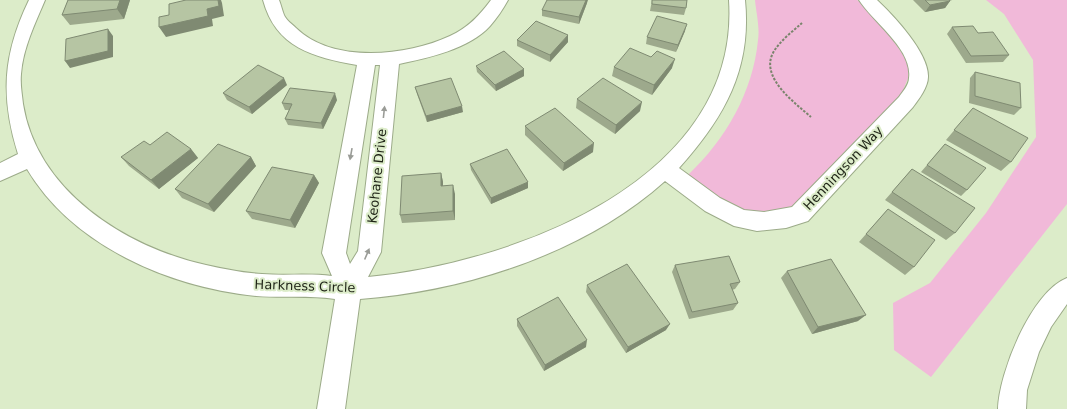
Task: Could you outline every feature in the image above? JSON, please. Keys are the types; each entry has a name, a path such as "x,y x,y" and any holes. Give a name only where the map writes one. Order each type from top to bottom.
{"street":[{"name":"Harkness Circle","path":"36,0 15,52 11,85 17,129 42,179 82,219 132,250 182,270 252,285 316,285 349,289 427,280 504,260 562,237 610,211 652,180 677,157 705,123 726,86 737,49 740,19 737,0"},
{"path":"272,0 277,20 298,41 328,54 367,60 390,59 432,51 466,36 486,22 500,0"},
{"name":"Henningson Way","path":"665,169 712,204 742,219 762,222 781,221 800,214 906,102 915,90 920,77 917,63 908,46 868,0"},
{"name":"Keohane Drive","path":"331,409 349,289 369,252 390,59"},
{"name":"Keohane Drive","path":"349,289 334,254 367,60"},
{"path":"0,173 31,157"},
{"path":"1012,409 1014,388 1019,371 1041,320 1061,293 1067,289"}],"path":[{"path":"802,23 772,54 770,62 771,73 786,96 811,117"}],"shaded area":[{"path":"755,0 857,0 862,3 889,34 909,64 908,78 902,93 803,198 786,210 772,213 758,213 733,205 721,199 688,175 702,161 726,130 744,96 755,59 758,40"},
{"path":"986,0 1067,0 1067,204 931,377 894,350 893,303 930,283 986,213 1036,137 1033,60 1004,14"}],"building":[{"path":"68,0 120,0 117,9 62,15"},
{"path":"186,0 218,0 219,6 207,9 208,16 159,27 159,17 169,15 169,4"},
{"path":"547,0 586,0 579,17 542,10"},
{"path":"652,0 687,0 686,8 652,4"},
{"path":"925,0 949,0 950,1 930,5"},
{"path":"657,16 687,24 678,45 647,37"},
{"path":"536,21 568,35 550,55 517,40"},
{"path":"973,26 978,33 993,32 1009,55 971,56 952,27"},
{"path":"108,29 108,51 65,61 66,39"},
{"path":"630,48 651,57 657,51 675,59 654,85 614,67"},
{"path":"504,51 524,69 495,85 476,66"},
{"path":"258,65 284,78 249,107 223,93"},
{"path":"975,72 1020,83 1021,108 975,96"},
{"path":"451,78 462,106 426,116 415,87"},
{"path":"603,78 642,102 616,125 577,99"},
{"path":"290,88 335,93 321,123 285,119 292,104 282,103"},
{"path":"555,108 594,143 564,163 525,126"},
{"path":"973,108 1028,138 1011,162 954,130"},
{"path":"167,132 191,149 151,180 121,157 144,141 150,145"},
{"path":"218,144 251,157 208,204 175,189"},
{"path":"945,144 986,168 967,190 927,165"},
{"path":"507,149 528,182 491,198 470,164"},
{"path":"272,167 314,175 290,220 246,211"},
{"path":"912,169 975,208 955,233 892,192"},
{"path":"441,173 441,186 453,185 453,211 400,215 402,176"},
{"path":"888,209 935,240 914,267 866,234"},
{"path":"729,256 740,282 730,284 738,303 692,312 675,265"},
{"path":"831,259 866,315 818,327 787,271"},
{"path":"627,264 670,324 628,347 587,285"},
{"path":"558,297 587,340 545,365 517,319"}]}
